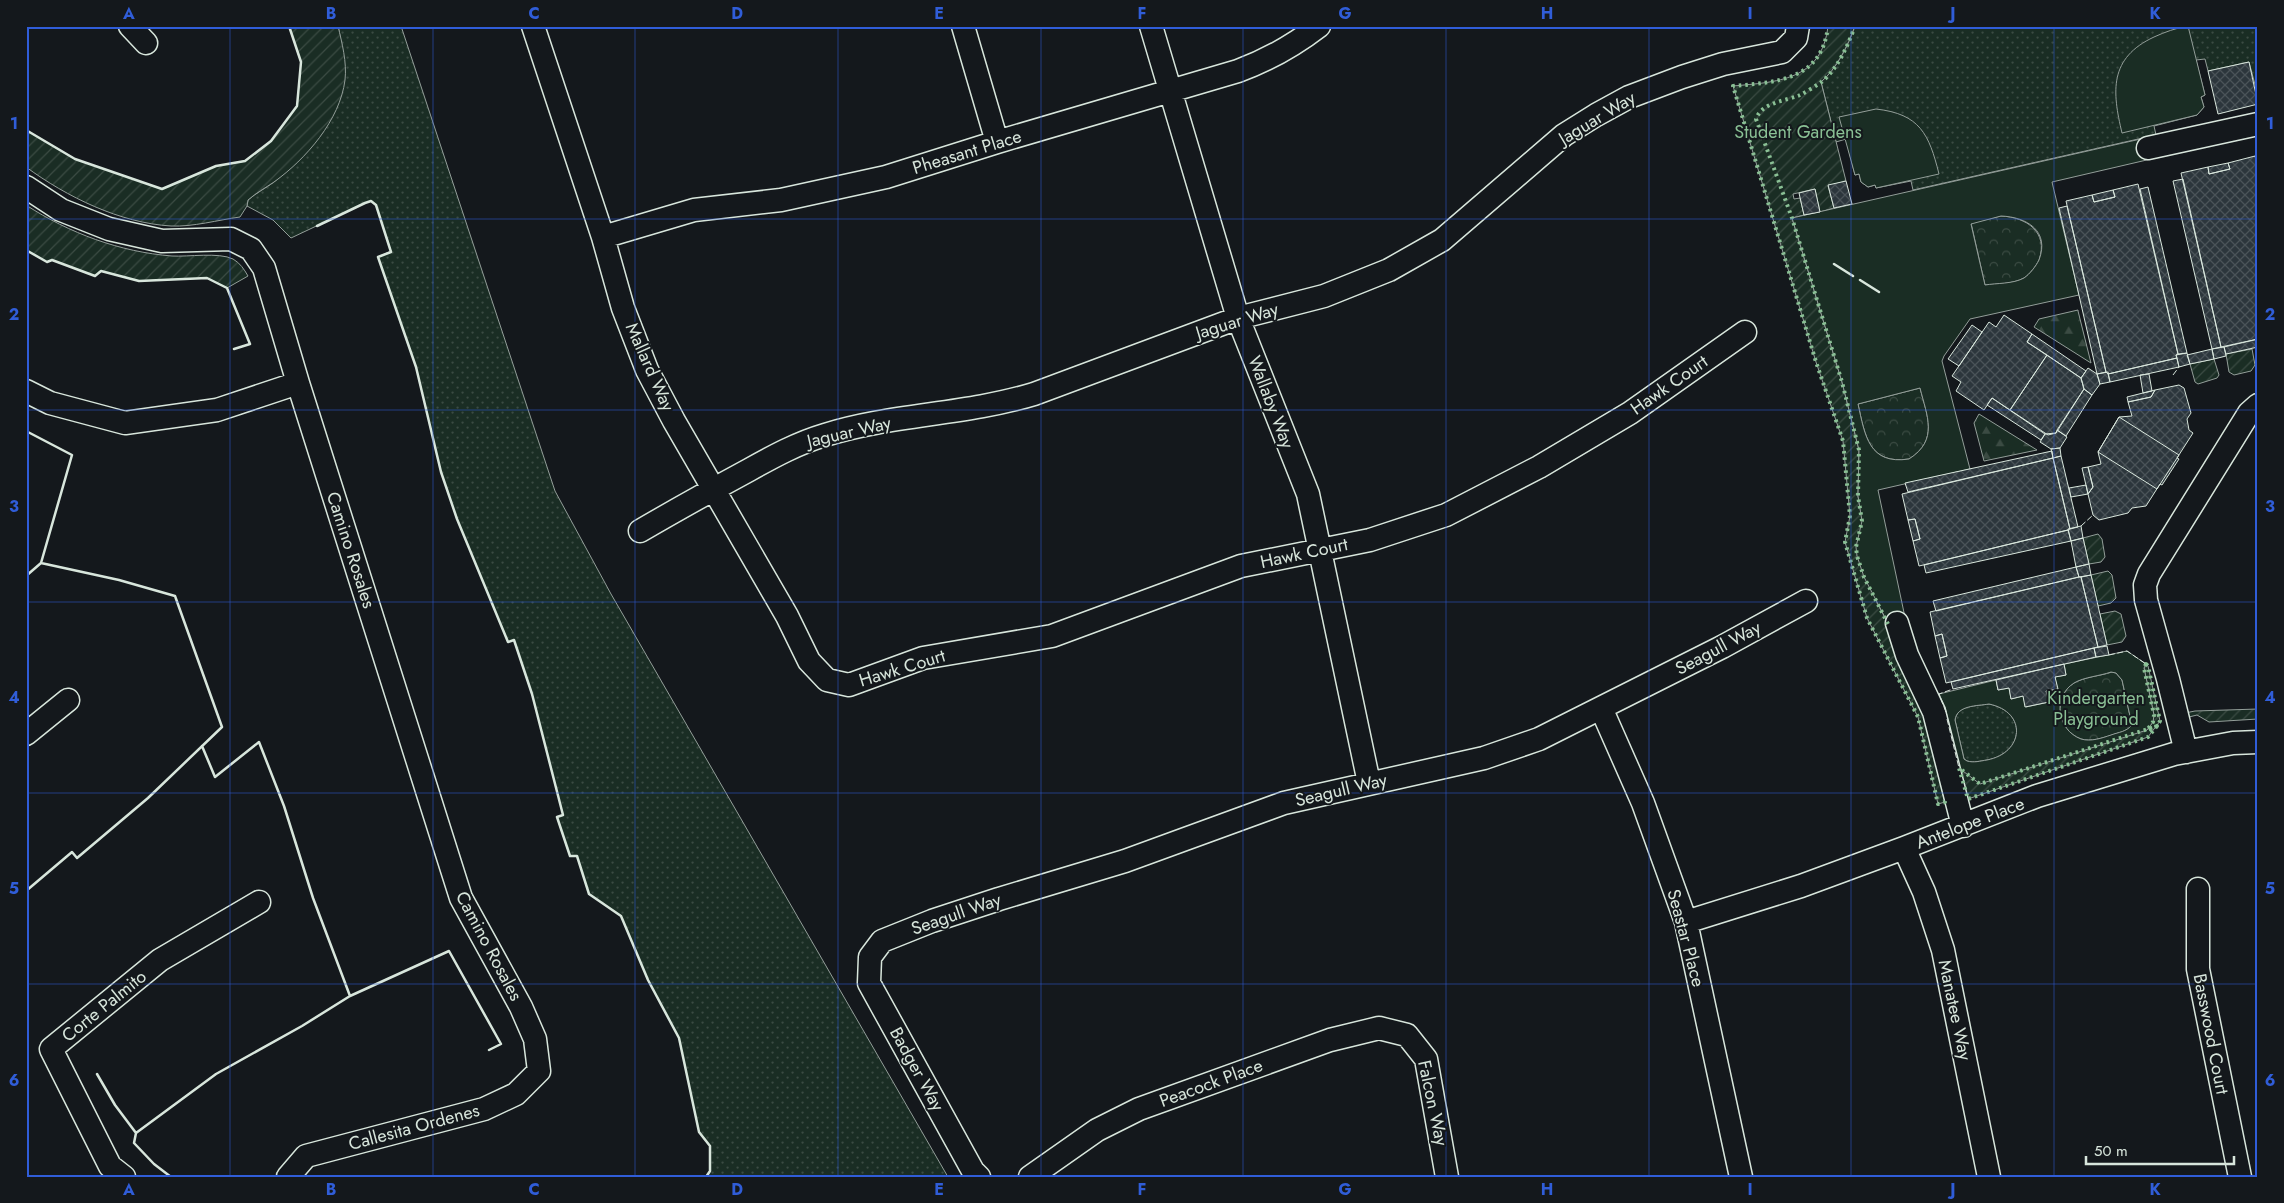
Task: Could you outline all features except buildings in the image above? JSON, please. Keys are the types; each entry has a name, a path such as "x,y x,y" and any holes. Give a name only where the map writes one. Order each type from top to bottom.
{"street":[{"path":"130,26 146,43"},
{"name":"Mallard Way","path":"533,26 603,237 623,308 647,370 674,421 787,616 809,661 827,680"},
{"path":"963,26 997,142"},
{"name":"Wallaby Way","path":"1151,26 1238,318 1308,494 1369,783"},
{"name":"Pheasant Place","path":"603,237 694,210 781,200 886,177 997,142 1171,92 1266,60 1294,45 1319,26"},
{"name":"Jaguar Way","path":"640,531 714,488 796,444 827,434 881,423 966,411 1008,402 1238,318 1324,296 1389,270 1442,240 1564,135 1596,115 1629,97 1682,77 1723,64 1782,52 1797,32"},
{"path":"2148,148 2258,124"},
{"name":"Camino Rosales","path":"26,187 61,210 110,229 162,241 231,239 251,249 264,268 298,382 461,898 521,1007 535,1039 539,1071"},
{"name":"Hawk Court","path":"827,680 849,684 923,658 1052,636 1241,566 1370,540 1446,516 1539,467 1630,413 1745,332"},
{"path":"26,391 50,403 125,423 217,410 298,382"},
{"path":"2186,752 2146,600 2145,584 2149,574 2249,413 2258,405"},
{"name":"Seagull Way","path":"870,957 882,941 932,921 1125,861 1284,803 1484,758 1538,739 1722,647 1806,601"},
{"path":"1897,624 1907,655 1934,712 1963,826"},
{"path":"26,734 68,700"},
{"name":"Seastar Place","path":"1602,708 1643,803 1686,922 1741,1177"},
{"name":"Antelope Place","path":"1686,922 1801,886 2038,796 2186,752 2233,742 2258,742"},
{"name":"Manatee Way","path":"1904,848 1924,892 1943,950 1989,1177"},
{"name":"Basswood Court","path":"2198,889 2198,969 2240,1177"},
{"name":"Corte Palmito","path":"124,1177 110,1166 51,1049 160,960 259,902"},
{"name":"Badger Way","path":"870,957 869,983 973,1171 979,1177"},
{"name":"Peacock Place","path":"1030,1177 1097,1130 1138,1109 1330,1040 1379,1028 1407,1035"},
{"name":"Falcon Way","path":"1407,1035 1426,1059 1447,1177"},
{"name":"Callesita Ordenes","path":"288,1177 306,1156 484,1109 516,1094 539,1071"}],"green space":[{"path":"289,26 338,26 345,66 342,95 329,124 320,137 286,173 248,200 247,206 240,217 179,226 152,224 133,220 95,207 76,198 26,167 26,130 75,159 162,189 216,166 245,161 271,141 297,106 301,62"},
{"path":"338,26 401,26 555,491 611,594 948,1177 706,1177 710,1171 710,1146 699,1132 679,1038 648,980 621,916 589,894 577,856 570,856 557,817 563,815 532,694 514,640 508,642 457,519 441,472 416,367 378,257 391,251 376,205 371,201 365,203 291,238 273,220 247,206 248,200 277,179 313,143 333,114 339,98 343,65"},
{"name":"Student Gardens","path":"1828,26 1855,26 1841,57 1821,82 1846,181 1828,186 1834,208 1820,212 1815,189 1793,194 1794,199 1800,198 1804,215 1792,218 1842,382 1859,450 1858,496 1877,603 1889,625 1921,704 1945,802 1938,804 1918,717 1867,618 1845,542 1850,516 1843,441 1816,362 1733,86 1780,80 1807,68 1817,58 1824,44"},
{"path":"1855,26 2258,26 2258,96 2249,62 2208,71 2205,59 2196,60 2205,95 2201,97 2204,107 2197,115 2154,126 2156,135 1913,190 1911,181 1876,188 1875,185 1868,187 1861,182 1859,174 1855,175 1846,139 1836,142 1821,82 1841,56"},
{"path":"2188,26 2205,95 2201,97 2204,107 2197,115 2122,133 2116,103 2117,77 2121,66 2139,45 2162,33"},
{"path":"1876,109 1903,116 1913,121 1920,128 1931,148 1939,174 1876,188 1875,185 1868,187 1861,182 1859,174 1855,175 1839,117"},
{"path":"2145,138 2151,159 2052,182 2079,295 1970,319 1944,356 1942,361 1970,469 1878,490 1906,622 1889,625 1864,577 1857,556 1856,547 1862,521 1858,496 1859,450 1842,382 1792,218","holes":["2001,216 2019,219 2034,228 2039,234 2042,250 2036,265 2024,278 1985,285 1971,224","1920,388 1928,418 1928,436 1924,444 1909,459 1896,460 1877,453 1871,446 1863,427 1858,404"]},
{"path":"26,205 60,224 96,240 153,254 227,257 238,262 248,276 227,288 207,278 139,281 101,271 95,276 52,260 47,262 26,250"},
{"path":"2001,216 2019,219 2033,228 2041,241 2039,260 2033,270 2020,280 2010,283 1985,285 1971,223"},
{"path":"2078,310 2091,363 2034,327 2039,319"},
{"path":"2252,349 2255,365 2251,371 2234,375 2229,372 2226,354"},
{"path":"2214,359 2219,375 2217,378 2198,384 2195,382 2190,364"},
{"path":"1920,388 1928,418 1928,436 1924,444 1909,459 1896,460 1877,453 1871,446 1863,427 1858,404"},
{"path":"1979,414 2037,450 1984,461 1974,423"},
{"path":"2098,534 2102,539 2105,557 2101,562 2089,564 2083,538"},
{"path":"2108,571 2112,575 2116,598 2111,603 2098,606 2091,575"},
{"path":"2115,611 2121,614 2126,636 2122,642 2107,645 2100,614"},
{"path":"2127,651 2146,664 2144,668 2154,715 2153,722 2147,730 1980,784 1959,768 1945,707 1939,694 1996,680 1998,690 2009,688 2011,699 2023,696 2026,707 2049,702 2046,691 2057,689 2055,677 2066,675 2064,664","holes":["2111,672 2116,673 2122,680 2132,725 2125,730 2089,740 2073,735 2062,721 2060,713 2062,696 2067,689 2078,681","1989,704 2002,708 2010,715 2015,723 2014,741 1999,756 1987,760 1967,761 1964,759 1955,720 1959,711 1963,709"]},
{"path":"2146,664 2160,721 2148,737 1968,799 1959,768 2147,730 2153,722 2154,715 2144,668"},
{"name":"Kindergarten Playground","path":"2112,672 2116,673 2122,680 2132,725 2125,730 2093,740 2081,739 2073,735 2062,721 2060,704 2062,696 2067,689 2078,681"},
{"path":"1989,704 2002,708 2010,715 2015,723 2014,741 1999,756 1987,760 1967,761 1964,759 1955,720 1959,711 1963,709"},
{"path":"2258,709 2258,719 2209,722 2197,715 2189,717 2185,713 2195,711"}],"hedge":[{"path":"1828,26 1824,44 1817,58 1807,68 1780,80 1733,86 1816,362 1843,441 1850,516 1845,542 1867,618 1918,717 1938,804 1945,802 1945,799"},
{"path":"1855,26 1841,57 1826,78 1800,95 1763,109 1756,119 1792,218 1842,382 1859,450 1858,496 1862,521 1856,547 1857,556 1864,577 1888,624"},
{"path":"2146,664 2160,721 2157,726 2147,730 2153,722 2154,715 2144,668 2146,664"},
{"path":"2157,726 2148,737 1968,799 1959,768 1980,784 2157,726"}],"fence":[{"path":"2173,375 2179,367"},
{"path":"2081,526 2093,515"},
{"path":"2109,655 2127,651 2146,664"},
{"path":"1946,712 1939,694 1953,689"},
{"path":"1947,719 1959,768"}],"wall":[{"path":"26,130 75,159 162,189 216,166 245,161 271,141 297,106 301,62 289,26"},
{"path":"317,226 365,203 371,201 376,205 391,252 378,257 416,367 441,472 457,519 508,642 514,640 532,694 563,815 557,817 570,856 577,856 589,894 621,916 648,980 679,1038 699,1132 710,1146 710,1171 706,1177"},
{"path":"26,250 47,262 52,260 95,276 101,271 139,281 207,278 227,288 250,344 234,349"},
{"path":"1834,264 1853,276"},
{"path":"1860,280 1879,292"},
{"path":"26,431 72,455 41,563 26,576"},
{"path":"26,891 72,852 77,858 148,798 222,727 175,596 119,580 41,563"},
{"path":"202,746 215,777 259,742 284,806 313,898 350,996"},
{"path":"136,1133 216,1074 302,1026 350,996 449,951 501,1044 489,1050"},
{"path":"97,1074 115,1105 136,1133 134,1143 154,1164 171,1177"}]}
